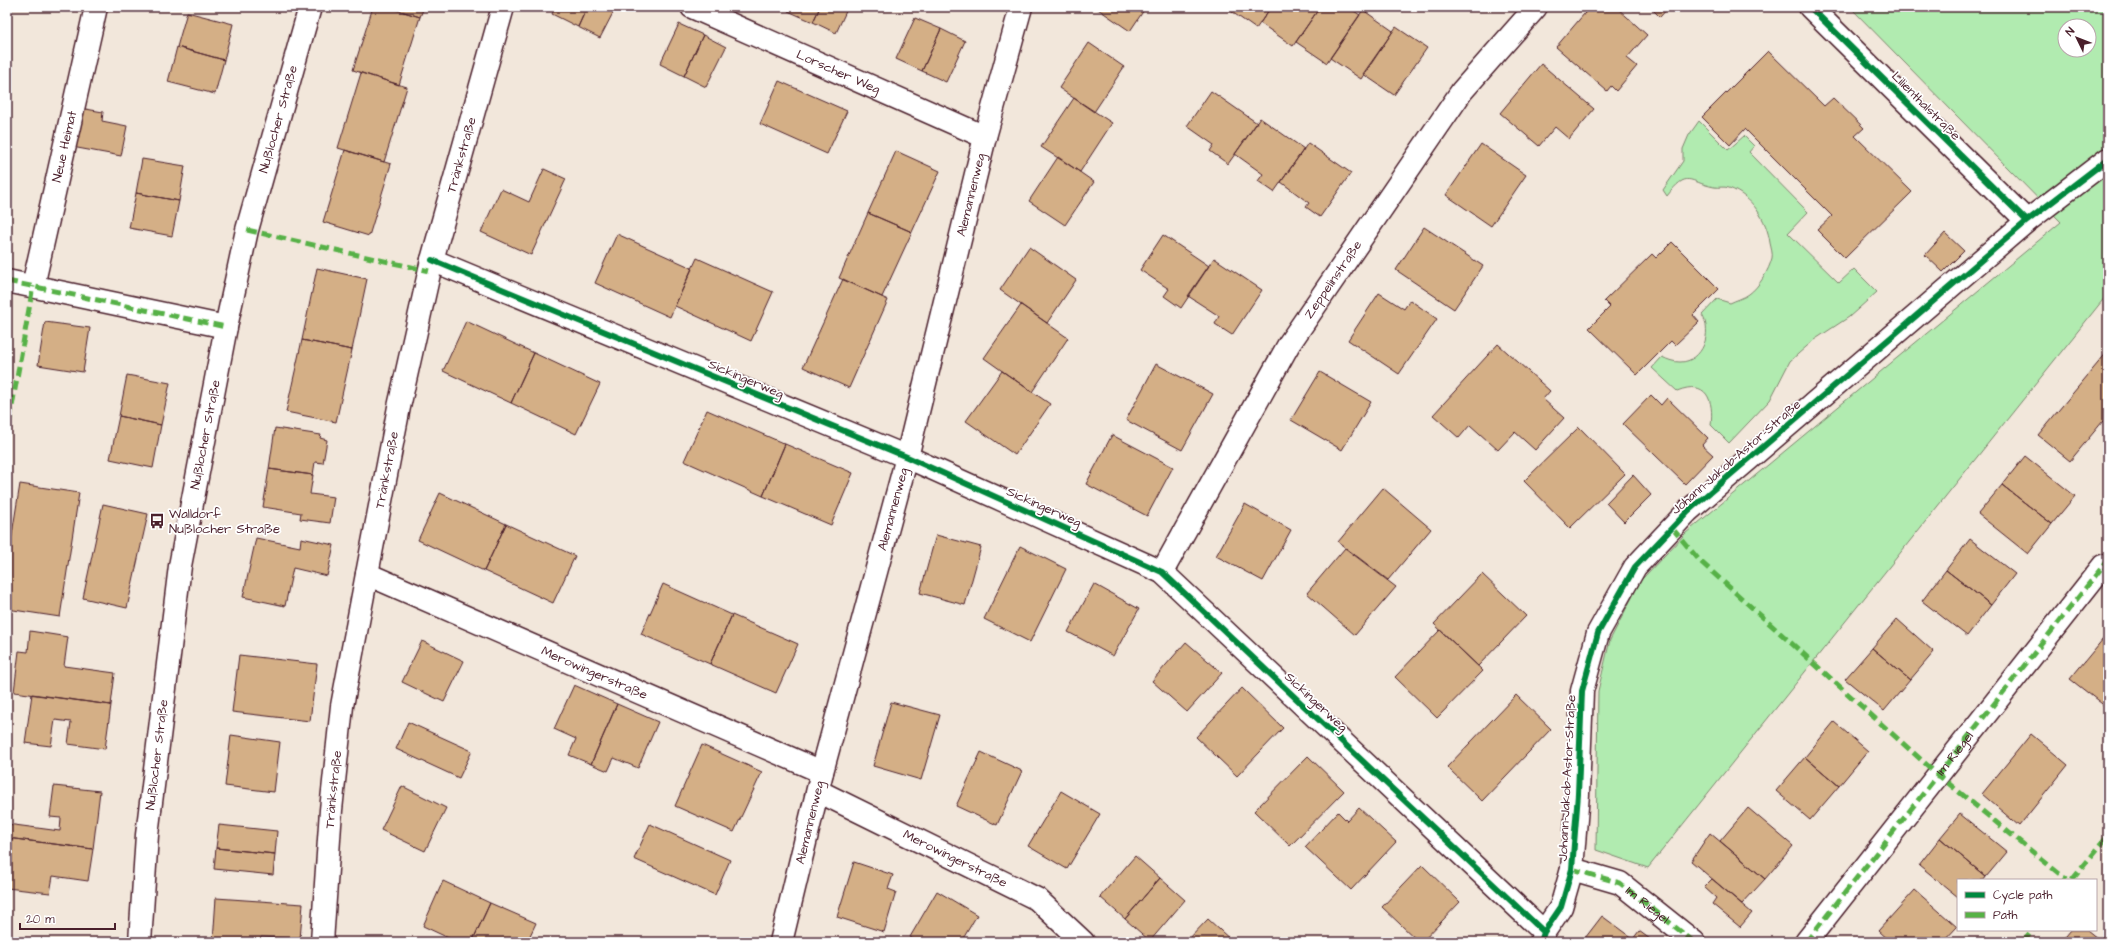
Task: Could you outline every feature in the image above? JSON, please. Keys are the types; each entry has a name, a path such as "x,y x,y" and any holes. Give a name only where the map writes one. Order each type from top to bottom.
{"street":[{"name":"Neue Heimat","path":"33,286 96,7"},
{"name":"Nußlocher Straße","path":"140,942 147,835 180,566 226,327 247,230 310,7"},
{"name":"Tränkstraße","path":"328,940 331,810 342,706 399,407 432,260 503,7"},
{"name":"Lorscher Weg","path":"692,7 985,138"},
{"name":"Alemannenweg","path":"781,942 820,782 907,457 985,138 1021,7"},
{"name":"Zeppelinstraße","path":"1162,572 1289,344 1462,91 1536,7"},
{"name":"Lilienthalstraße","path":"1810,7 2027,221"},
{"name":"Johann-Jakob-Astor-Straße","path":"1543,937 1561,907 1572,869 1582,691 1598,633 1636,566 1688,511 2027,221 2108,158"},
{"name":"Sickingerweg","path":"432,260 907,457 1162,572 1543,937"},
{"path":"7,281 226,327"},
{"name":"Im Riegel","path":"1806,942 1937,774 2106,565"},
{"name":"Merowingerstraße","path":"367,574 820,782 1037,899 1082,942"},
{"name":"Im Riegel","path":"1572,869 1620,883 1694,942"}],"green space":[{"path":"1850,7 2108,7 2108,297 2106,296 1648,868 1596,850 1598,691 1610,640 1641,580 1686,533 2061,222"},
{"path":"1699,121 1728,150 1744,136 1754,146 1749,152 1808,212 1788,233 1839,283 1854,269 1877,292 1849,317 1814,340 1790,361 1770,400 1729,443 1711,425 1711,407 1706,394 1702,390 1687,388 1677,391 1652,368 1662,357 1671,361 1680,362 1688,361 1695,357 1704,345 1706,337 1705,322 1702,315 1717,299 1730,303 1753,291 1769,268 1772,258 1766,226 1762,218 1751,203 1737,192 1727,187 1714,187 1689,180 1680,182 1667,196 1663,190 1683,161 1683,149 1689,135"}],"building":[{"path":"373,7 388,7 420,17 399,85 353,70"},
{"path":"388,7 424,7 420,17"},
{"path":"555,7 587,7 578,27 552,14"},
{"path":"587,7 616,7 600,38 578,27"},
{"path":"790,7 820,7 813,22 788,11"},
{"path":"820,7 848,7 836,33 813,22"},
{"path":"1095,7 1146,7 1130,31"},
{"path":"1225,7 1271,7 1256,29"},
{"path":"1271,7 1320,7 1293,46 1260,23"},
{"path":"1320,7 1348,7 1360,15 1327,63 1296,42"},
{"path":"1590,7 1616,7 1647,35 1627,58 1637,66 1616,91 1611,86 1607,91 1556,47"},
{"path":"1650,7 1669,7 1660,17"},
{"path":"1363,10 1393,31 1361,79 1330,58"},
{"path":"187,12 233,24 224,60 177,47"},
{"path":"915,18 941,29 922,71 896,59"},
{"path":"679,24 703,35 684,76 660,64"},
{"path":"1396,27 1427,48 1394,95 1363,74"},
{"path":"941,29 965,41 946,82 922,71"},
{"path":"703,35 726,47 706,87 684,76"},
{"path":"1089,43 1124,67 1094,112 1059,88"},
{"path":"177,47 224,60 215,94 168,82"},
{"path":"1768,51 1824,106 1833,98 1864,128 1855,136 1912,192 1845,258 1817,230 1832,216 1745,129 1730,145 1702,117"},
{"path":"1541,64 1594,109 1569,139 1555,127 1539,146 1500,113"},
{"path":"361,73 407,87 384,162 338,148"},
{"path":"779,81 847,111 827,154 760,124"},
{"path":"1211,91 1257,123 1228,164 1210,151 1214,145 1187,126"},
{"path":"1074,98 1112,123 1080,172 1041,147"},
{"path":"80,108 103,112 102,121 127,126 121,156 72,147"},
{"path":"1260,118 1304,149 1274,192 1258,181 1263,174 1235,154"},
{"path":"1308,143 1351,173 1320,217 1306,207 1309,203 1281,182"},
{"path":"1481,144 1526,175 1491,226 1446,195"},
{"path":"345,150 391,164 369,236 323,222"},
{"path":"896,151 940,171 912,232 868,213"},
{"path":"1058,157 1094,182 1065,225 1029,201"},
{"path":"142,159 185,166 179,201 136,193"},
{"path":"544,169 566,179 531,255 481,232 501,189 529,202"},
{"path":"136,193 179,201 172,236 129,228"},
{"path":"868,213 912,232 882,297 839,278"},
{"path":"1424,227 1483,266 1454,309 1396,270"},
{"path":"1945,233 1964,251 1943,272 1925,255"},
{"path":"617,234 692,268 670,317 595,283"},
{"path":"1163,235 1209,266 1181,308 1164,296 1169,289 1140,270"},
{"path":"1672,242 1719,289 1693,315 1699,322 1675,345 1671,341 1637,375 1589,328 1610,307 1604,301 1652,254 1656,258"},
{"path":"1029,247 1076,280 1047,323 1000,290"},
{"path":"697,258 773,292 751,341 675,306"},
{"path":"1214,258 1262,290 1232,335 1215,324 1219,316 1188,296"},
{"path":"317,268 367,279 352,350 302,340"},
{"path":"843,279 888,300 849,388 803,367"},
{"path":"1379,293 1404,309 1410,300 1437,319 1399,374 1348,340"},
{"path":"1021,305 1068,338 1032,392 984,358"},
{"path":"466,321 534,353 511,403 443,371"},
{"path":"45,322 90,328 83,372 38,365"},
{"path":"302,340 352,350 336,422 286,412"},
{"path":"1498,344 1550,391 1543,399 1564,418 1535,450 1515,432 1498,450 1470,425 1459,438 1433,415"},
{"path":"2108,351 2108,426 2103,421 2070,461 2038,435"},
{"path":"534,353 600,384 576,434 511,403"},
{"path":"1156,364 1213,394 1182,450 1126,420"},
{"path":"1002,371 1050,404 1015,455 966,421"},
{"path":"1320,372 1371,402 1342,450 1291,420"},
{"path":"127,375 170,383 161,425 119,416"},
{"path":"1651,395 1661,405 1667,398 1708,438 1702,445 1713,455 1685,484 1623,424"},
{"path":"707,410 785,444 763,496 684,461"},
{"path":"119,416 161,425 153,468 110,459"},
{"path":"1579,427 1625,474 1570,528 1524,481"},
{"path":"275,428 321,435 320,438 327,440 323,463 315,462 313,475 269,469"},
{"path":"1112,435 1173,467 1147,516 1086,484"},
{"path":"785,444 853,473 831,525 763,496"},
{"path":"2025,456 2075,496 2052,524 2002,485"},
{"path":"269,469 313,475 310,494 334,497 330,523 300,519 301,513 263,507"},
{"path":"1633,475 1651,495 1624,522 1606,503"},
{"path":"20,484 79,493 60,617 7,609 7,566"},
{"path":"2002,485 2052,524 2028,554 1978,514"},
{"path":"1383,488 1431,529 1388,580 1338,542"},
{"path":"440,493 506,524 484,571 418,540"},
{"path":"103,504 148,514 127,608 83,598"},
{"path":"1245,504 1291,530 1263,581 1216,556"},
{"path":"506,524 575,556 553,603 484,571"},
{"path":"936,535 981,547 965,605 920,593"},
{"path":"256,538 300,547 301,538 334,545 327,576 293,568 285,606 243,597"},
{"path":"1970,539 2015,574 1991,605 1946,570"},
{"path":"1020,546 1066,569 1030,642 984,619"},
{"path":"1345,548 1396,587 1355,635 1307,593"},
{"path":"1946,570 1991,605 1967,636 1922,601"},
{"path":"1482,574 1526,616 1478,666 1434,624"},
{"path":"663,584 732,615 710,664 641,634"},
{"path":"1094,584 1139,609 1113,656 1068,632"},
{"path":"732,615 798,644 776,693 710,664"},
{"path":"1897,619 1934,652 1910,680 1872,648"},
{"path":"1440,630 1483,671 1437,718 1395,677"},
{"path":"30,631 68,637 64,666 115,673 111,705 14,692 19,651 28,652"},
{"path":"2108,633 2108,704 2106,707 2070,679"},
{"path":"422,641 464,661 444,702 402,682"},
{"path":"1186,642 1222,673 1187,712 1152,681"},
{"path":"1872,648 1910,680 1884,711 1845,679"},
{"path":"239,655 317,664 310,721 232,712"},
{"path":"574,685 617,704 591,764 569,755 576,739 554,729"},
{"path":"1242,688 1283,728 1237,776 1196,737"},
{"path":"32,694 111,705 105,749 68,744 71,722 55,720 51,746 25,743"},
{"path":"1516,695 1551,729 1482,801 1447,767"},
{"path":"891,702 940,715 921,780 873,766"},
{"path":"617,704 658,722 638,768 614,758 608,771 591,764"},
{"path":"408,722 472,751 459,778 396,749"},
{"path":"1834,722 1868,751 1839,786 1805,757"},
{"path":"2031,734 2068,765 2019,826 1982,794"},
{"path":"231,735 280,742 274,792 225,786"},
{"path":"702,745 762,772 734,832 675,806"},
{"path":"981,752 1022,771 997,825 956,806"},
{"path":"1308,756 1344,791 1290,846 1254,811"},
{"path":"1805,757 1839,786 1810,820 1776,791"},
{"path":"54,786 100,791 93,849 7,838 7,824 60,831 61,818 50,817"},
{"path":"402,786 446,808 425,851 381,830"},
{"path":"1061,791 1100,814 1067,869 1028,846"},
{"path":"1359,808 1396,842 1351,890 1305,847 1338,812 1347,821"},
{"path":"1748,808 1793,846 1765,879 1720,841"},
{"path":"1960,814 2007,852 1986,877 1940,838"},
{"path":"650,824 730,860 715,895 634,859"},
{"path":"219,825 277,831 275,854 216,848"},
{"path":"1710,833 1765,879 1742,904 1691,861"},
{"path":"7,838 93,849 88,881 53,876 50,893 7,888"},
{"path":"1940,838 1986,877 1985,879 1957,879 1957,896 1919,865"},
{"path":"216,848 275,854 273,875 214,869"},
{"path":"1135,856 1160,878 1125,919 1100,897"},
{"path":"854,862 893,875 888,889 896,892 884,932 837,917"},
{"path":"1422,865 1460,902 1422,942 1419,942 1382,907"},
{"path":"1160,878 1185,900 1150,941 1125,919"},
{"path":"1712,879 1752,913 1740,927 1712,904 1716,898 1704,887"},
{"path":"443,881 490,903 472,942 457,942 423,926"},
{"path":"1915,890 1957,927 1943,942 1890,942 1878,931"},
{"path":"937,891 977,915 961,942 918,942 910,937"},
{"path":"216,898 303,904 300,939 261,937 260,942 213,942"},
{"path":"490,903 536,923 527,942 472,942"},
{"path":"1602,916 1633,939 1639,931 1654,942 1582,942"},
{"path":"1208,919 1233,942 1186,942"},
{"path":"2070,931 2088,931 2102,942 2061,942"}],"marked path":[{"path":"247,230 429,271"},
{"path":"7,281 226,327"},
{"path":"7,435 33,286"},
{"path":"1672,528 1700,561 1937,774 2066,879"},
{"path":"2103,566 2108,559"},
{"path":"1806,942 2103,566 2108,570"},
{"path":"2073,879 2108,836"},
{"path":"1572,869 1620,883 1694,942"},
{"path":"2023,942 2032,931"}],"cycle path":[{"path":"1810,7 2027,221"},
{"path":"1541,942 1544,932 1561,907 1572,869 1578,794 1582,691 1598,633 1635,567 1688,511 2027,221 2108,159"},
{"path":"432,260 907,457 1162,572 1544,932"}],"place":[{"name":"Walldorf Nußlocher Straße","path":"157,521"}]}
